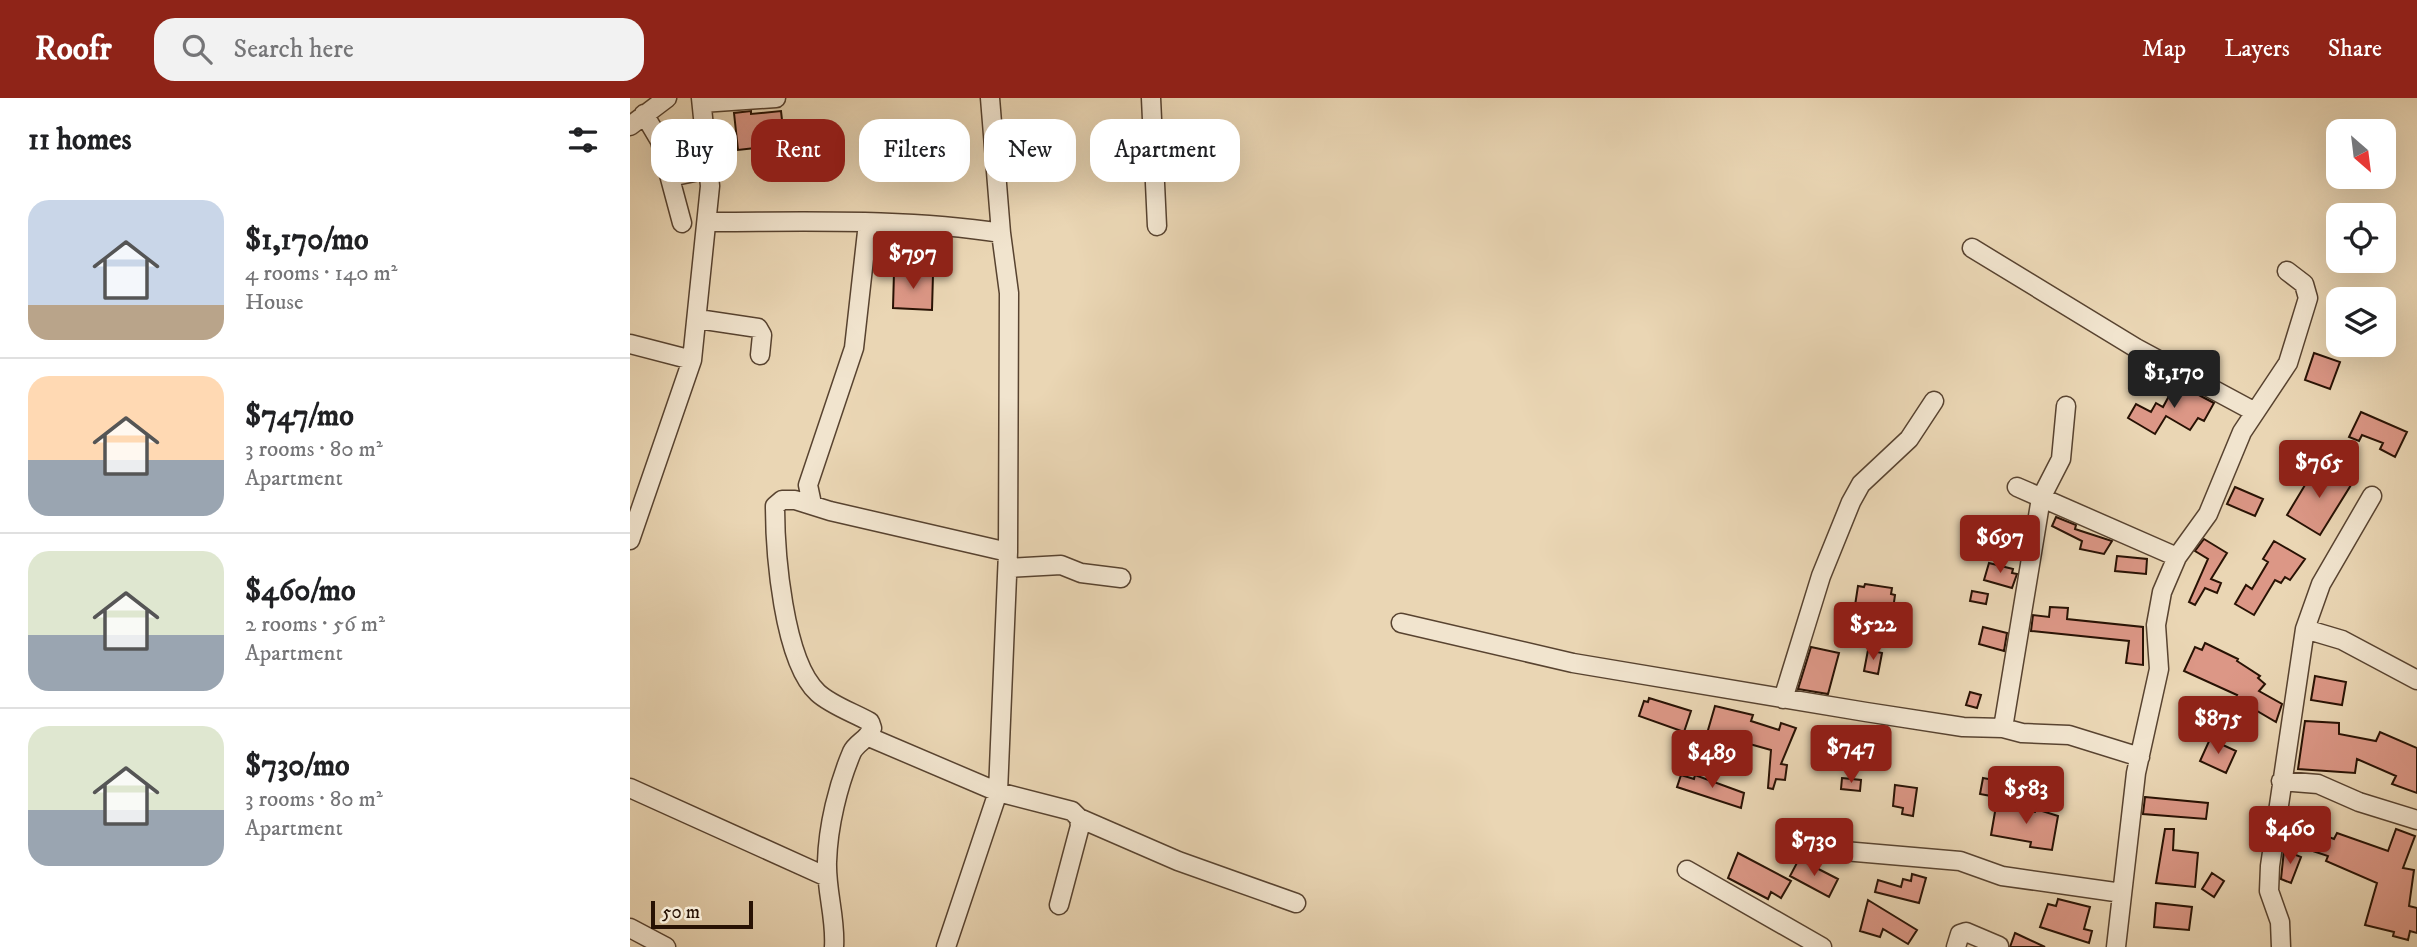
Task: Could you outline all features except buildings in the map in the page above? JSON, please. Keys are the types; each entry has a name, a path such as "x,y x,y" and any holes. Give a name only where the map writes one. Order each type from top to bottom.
{"street":[{"path":"630,126 667,98"},
{"path":"704,119 702,100 776,98"},
{"path":"946,947 998,792 1008,560 1009,293 1001,233 990,98"},
{"path":"1151,98 1157,226"},
{"path":"644,114 651,126"},
{"path":"671,182 682,223"},
{"path":"630,540 692,360 707,222 709,182"},
{"path":"707,222 868,223 965,227 1001,233"},
{"path":"812,504 808,485 854,348 868,223"},
{"path":"1972,248 2136,348 2256,412"},
{"path":"2116,947 2140,757 2159,669 2156,625 2162,592 2177,558 2208,514 2242,432 2288,363 2308,298 2304,284 2287,271"},
{"path":"698,319 758,328 762,335 760,355"},
{"path":"630,344 692,360"},
{"path":"1783,699 1821,576 1851,502 1861,484 1909,439 1934,401"},
{"path":"2003,728 2041,498 2061,459 2066,405"},
{"path":"2017,487 2177,558"},
{"path":"2281,947 2280,922 2269,891 2281,781 2305,629 2321,584 2372,496"},
{"path":"834,947 836,928 827,877 832,819 853,749 869,737 872,728 870,722 818,694 797,655 778,576 775,506 782,500 812,504 830,512 1008,560 1061,565 1082,573 1121,578"},
{"path":"1401,623 1573,663 1783,699 1963,727 2069,735 2140,757"},
{"path":"2305,629 2342,640 2417,680"},
{"path":"869,737 998,792 1072,811 1079,818 1178,861 1296,903"},
{"path":"2281,781 2318,784 2359,802 2417,820"},
{"path":"630,788 827,877"},
{"path":"1059,905 1080,827 1079,818"},
{"path":"1801,839 1844,851 1961,861 2002,876 2122,893"},
{"path":"1687,870 1822,947"},
{"path":"630,928 666,947"},
{"path":"1956,947 1960,934 1966,932 1999,946"}]}
